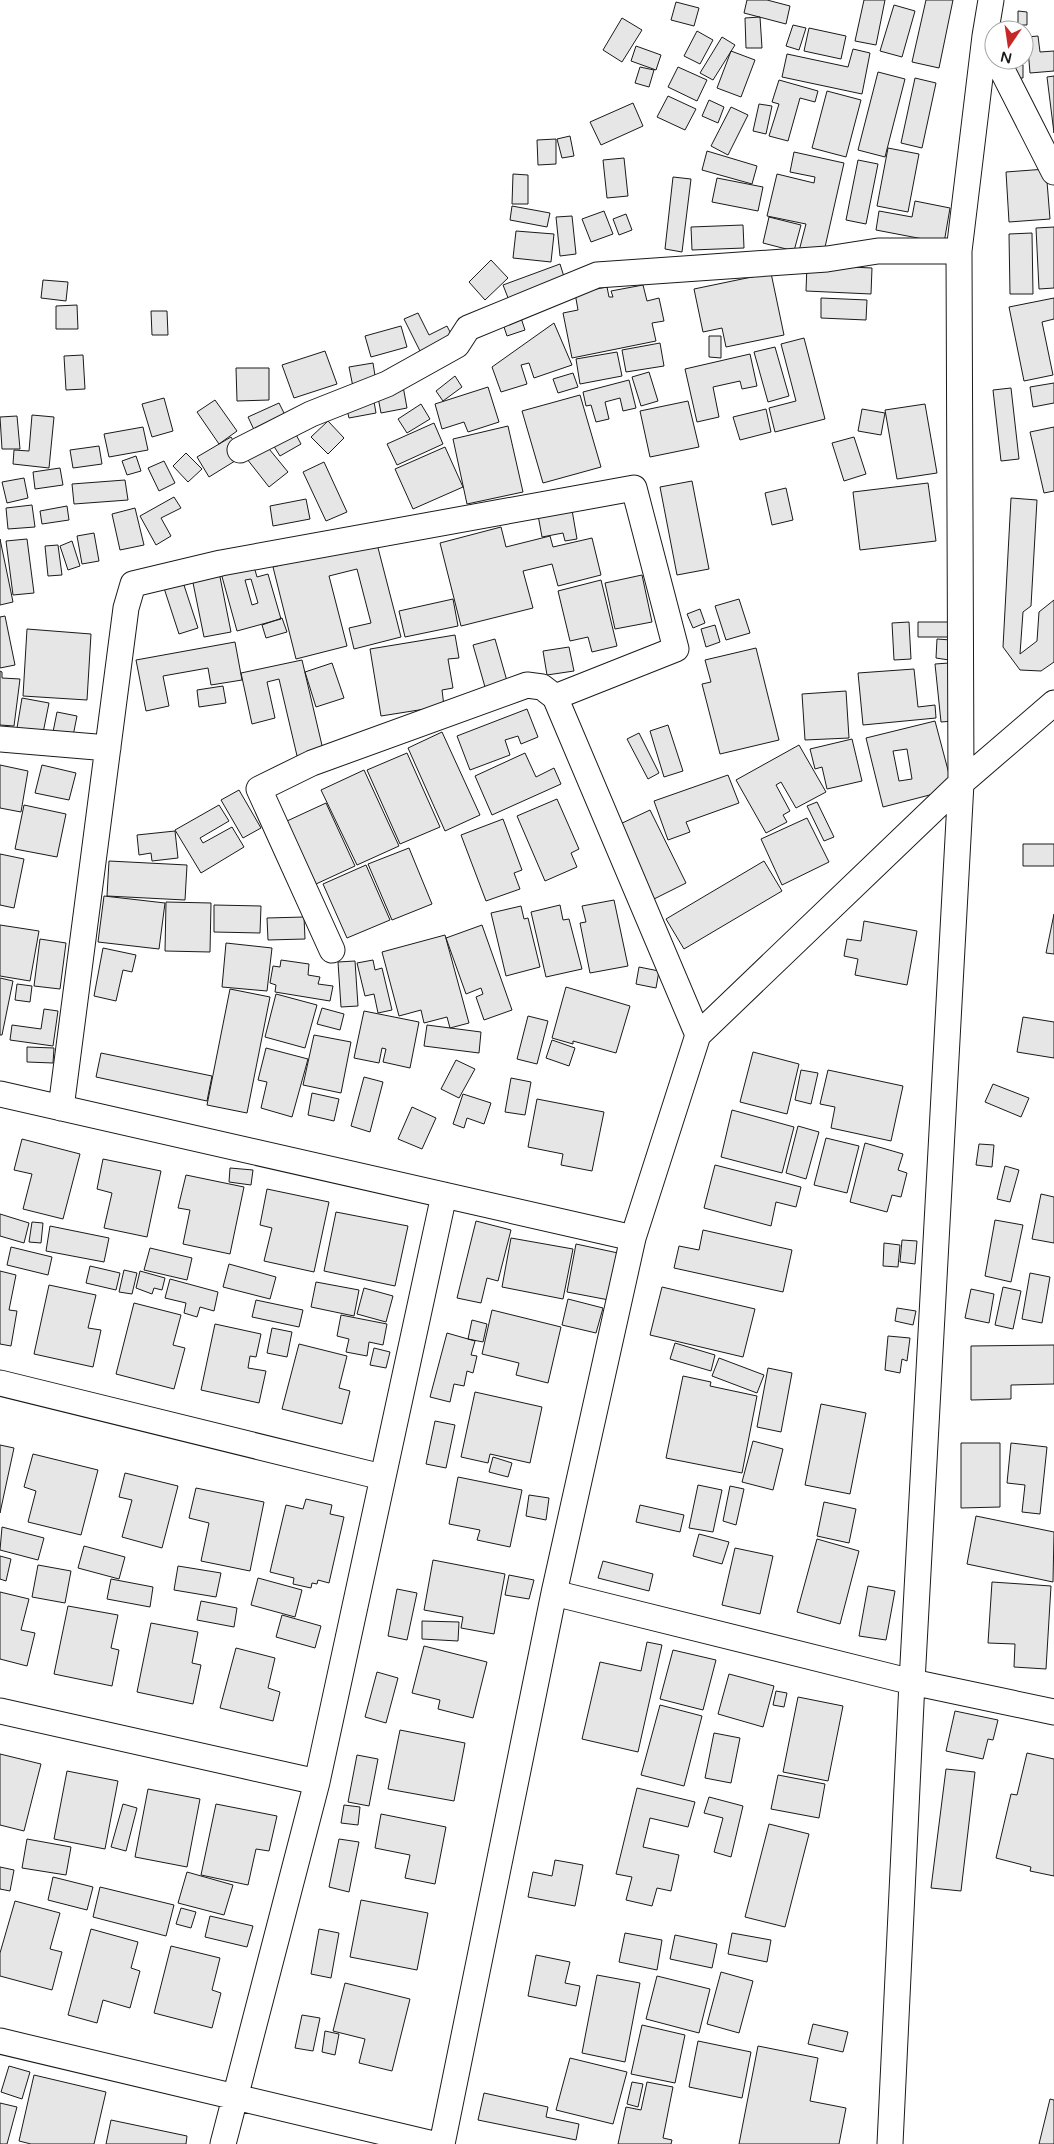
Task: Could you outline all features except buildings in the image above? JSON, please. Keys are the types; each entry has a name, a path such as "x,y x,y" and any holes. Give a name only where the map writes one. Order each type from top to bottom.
{"street":[{"path":"990,20 991,0"},
{"path":"890,2144 912,1682 961,782 959,251 985,70"},
{"path":"1002,70 1054,172"},
{"path":"240,450 311,414 387,384 457,345 468,328 597,275 827,260 878,251 959,251"},
{"path":"61,1108 126,608 133,584 221,562 634,488 676,649 555,697"},
{"path":"332,950 258,789 312,763 527,686 542,687 555,697 698,1035"},
{"path":"442,2144 554,1594 633,1238 698,1035 961,782 1054,704"},
{"path":"0,739 108,748"},
{"path":"0,1094 633,1238"},
{"path":"223,2144 317,1782 444,1195"},
{"path":"0,1383 382,1477"},
{"path":"554,1594 912,1682 1054,1712"},
{"path":"0,1711 317,1782"},
{"path":"0,2041 433,2144"}]}
